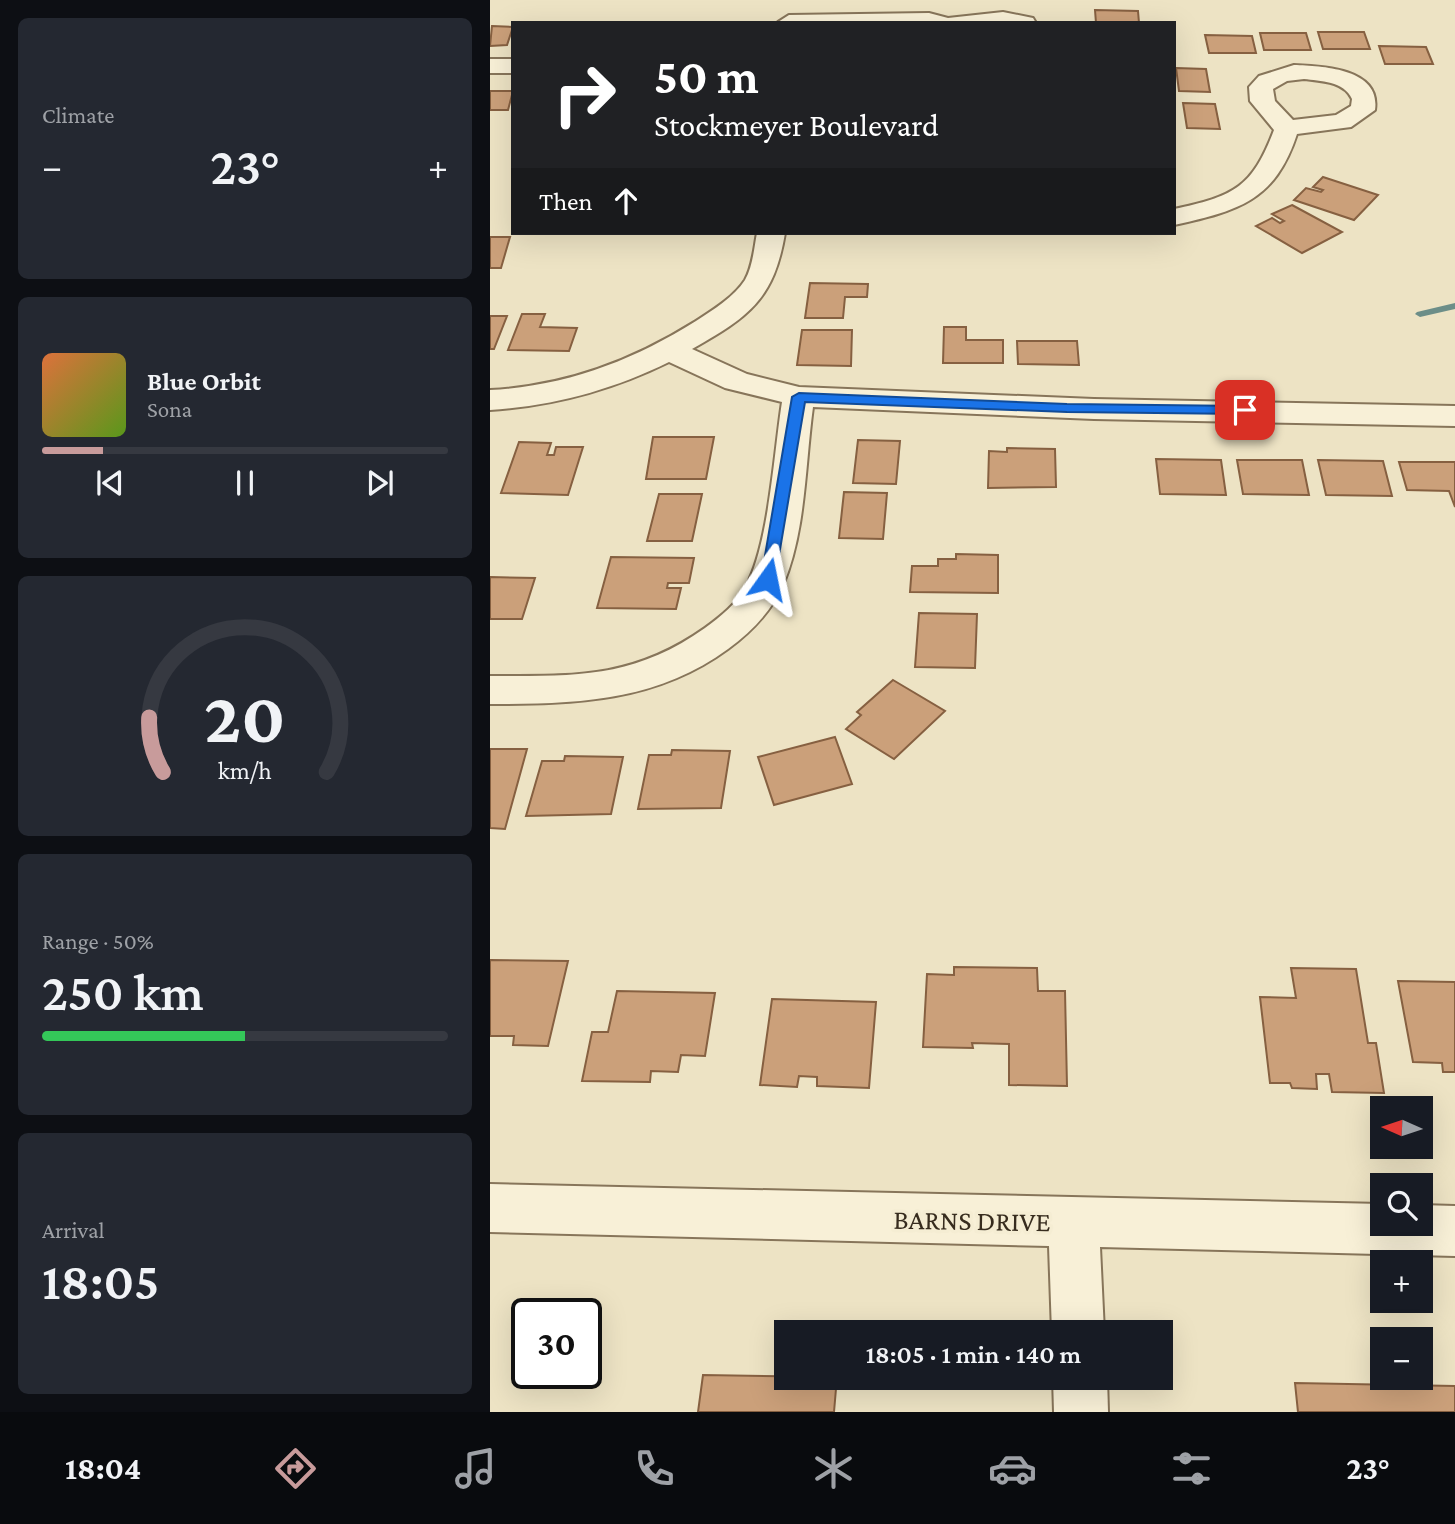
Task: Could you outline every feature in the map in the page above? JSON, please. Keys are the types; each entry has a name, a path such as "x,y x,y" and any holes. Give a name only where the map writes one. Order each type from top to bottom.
{"street":[{"path":"790,15 933,21"},
{"path":"980,21 1014,21"},
{"path":"490,66 511,66"},
{"path":"1176,216 1217,206 1253,187 1270,170 1287,128"},
{"path":"490,400 526,398 600,383 669,350 715,322 754,289 769,256 771,235"},
{"path":"669,350 736,381 799,397 1067,408 1455,416"},
{"path":"490,690 573,690 631,684 695,657 745,616 768,579 799,397"},
{"name":"BARNS DRIVE","path":"490,1208 1455,1231"},
{"path":"1074,1222 1078,1320"},
{"path":"1080,1390 1081,1412"}],"building":[{"path":"1095,10 1138,11 1139,21 1096,21"},
{"path":"492,26 511,27 507,45 490,46"},
{"path":"1318,32 1364,32 1370,49 1323,49"},
{"path":"1260,33 1306,33 1311,50 1264,50"},
{"path":"1205,35 1252,36 1256,53 1209,53"},
{"path":"1379,46 1426,47 1433,64 1385,64"},
{"path":"1176,68 1206,69 1210,92 1179,91"},
{"path":"490,91 511,91 508,110 490,110"},
{"path":"1183,103 1215,104 1220,129 1187,128"},
{"path":"1323,177 1378,195 1354,220 1294,200 1306,188 1321,192 1323,190 1313,187"},
{"path":"1292,205 1342,232 1302,253 1256,226 1272,218 1280,223 1284,221 1272,214"},
{"path":"490,237 510,237 501,268 490,268"},
{"path":"810,283 868,284 867,297 845,297 843,318 805,318"},
{"path":"522,314 545,314 540,327 577,328 569,351 508,350"},
{"path":"490,316 507,316 494,349 490,349"},
{"path":"944,327 966,327 966,340 1003,340 1003,363 943,363"},
{"path":"802,330 852,330 851,366 797,365"},
{"path":"1017,341 1077,341 1079,365 1018,364"},
{"path":"653,437 714,437 706,479 646,479"},
{"path":"858,440 900,441 896,484 853,483"},
{"path":"519,442 551,443 547,455 554,455 556,447 583,447 568,495 501,493"},
{"path":"1007,448 1055,449 1056,487 988,488 989,451 1007,452"},
{"path":"1156,459 1221,460 1226,495 1160,494"},
{"path":"1237,460 1302,460 1309,495 1243,494"},
{"path":"1318,460 1383,461 1392,496 1326,495"},
{"path":"1399,462 1455,462 1455,507 1449,491 1407,490"},
{"path":"844,492 887,493 883,539 839,538"},
{"path":"659,494 702,494 692,541 647,541"},
{"path":"956,554 998,555 998,593 910,592 912,566 938,566 938,559 956,559"},
{"path":"611,557 694,558 689,583 668,583 667,588 681,588 676,609 597,608"},
{"path":"490,577 535,578 522,619 490,619"},
{"path":"919,613 977,614 975,668 915,667"},
{"path":"893,680 945,711 894,759 846,729 861,715 857,712"},
{"path":"835,737 852,784 774,805 758,757"},
{"path":"490,749 527,749 505,829 490,828"},
{"path":"672,750 730,751 721,808 638,809 649,755 671,755"},
{"path":"565,756 623,757 611,814 526,816 542,761 564,761"},
{"path":"490,960 568,961 548,1046 513,1045 514,1036 490,1036"},
{"path":"954,967 1037,968 1038,991 1065,991 1067,1086 1009,1085 1009,1044 972,1043 973,1048 923,1047 927,974 954,975"},
{"path":"1291,968 1356,969 1368,1043 1376,1043 1384,1093 1332,1092 1329,1074 1316,1074 1317,1089 1292,1088 1290,1083 1270,1083 1260,997 1296,998"},
{"path":"1398,981 1455,982 1455,1072 1443,1072 1442,1063 1413,1062"},
{"path":"617,991 715,993 705,1056 681,1055 678,1072 651,1071 650,1082 582,1081 592,1032 608,1032"},
{"path":"772,999 876,1002 869,1088 817,1086 817,1077 799,1076 797,1087 760,1085"},
{"path":"703,1375 774,1376 774,1390 836,1390 834,1412 698,1412"},
{"path":"1295,1383 1370,1384 1370,1390 1433,1390 1433,1386 1455,1386 1455,1412 1298,1412"}],"waterway":[{"path":"1420,314 1455,306"}],"route":[{"path":"768,579 799,397 986,406 1245,410"}]}
